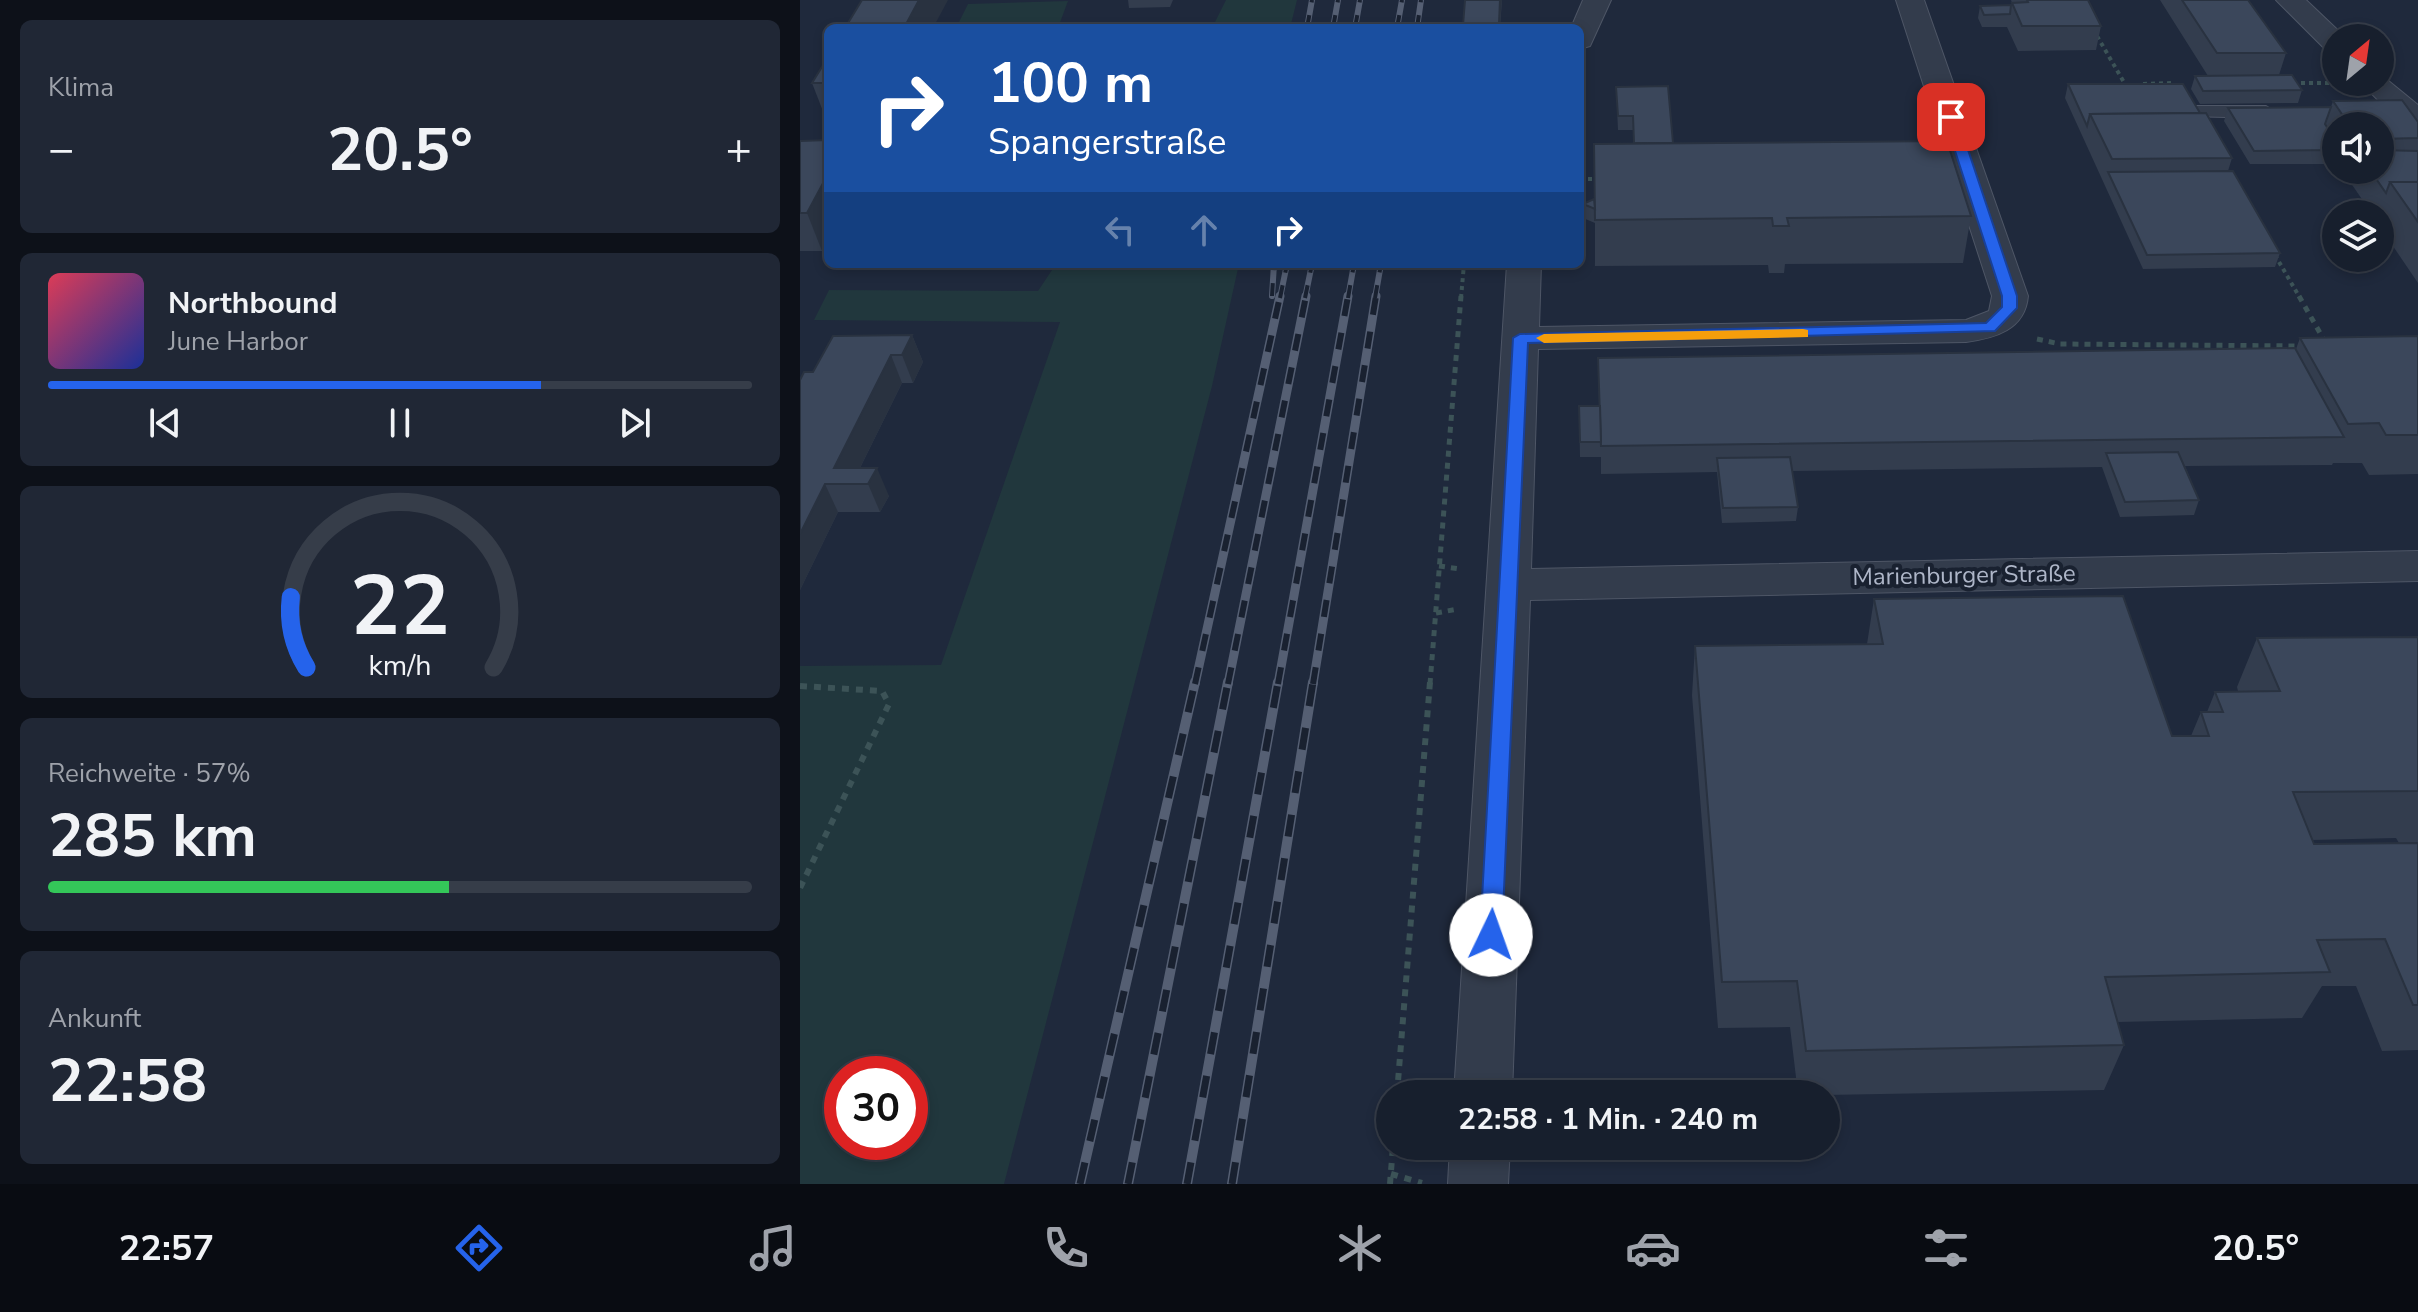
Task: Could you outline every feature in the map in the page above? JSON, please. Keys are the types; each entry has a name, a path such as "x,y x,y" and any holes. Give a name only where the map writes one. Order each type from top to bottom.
{"street":[{"path":"1584,31 1597,0"},
{"path":"1520,338 1990,328 2010,308 2010,296 1910,0"},
{"path":"2290,0 2322,31"},
{"path":"2390,96 2404,110"},
{"path":"1484,1080 1524,268"},
{"name":"Marienburger Straße","path":"1510,585 2418,566"},
{"path":"1478,1184 1479,1160"}],"lane":[{"path":"2193,112 2285,112"}],"path":[{"path":"2093,28 2122,85 2176,83 2193,112"},
{"path":"1584,179 1611,179"},
{"path":"1990,328 2060,344 2316,346 2325,343 2271,248"},
{"path":"1398,1080 1464,268"},
{"path":"800,686 882,691 889,704 800,888"},
{"path":"1390,1184 1392,1160"},
{"path":"1391,1174 1427,1184"}],"green space":[{"path":"1226,0 1297,0 1291,24 1214,24"},
{"path":"1068,1 1059,24 958,24 968,4"},
{"path":"1053,268 1238,268 1212,386 1004,1184 800,1184 800,666 941,665 1060,322 814,320 829,290 1038,291"}],"building":[{"path":"862,0 919,0 906,24 847,24"},
{"path":"1465,0 1500,0 1499,24 1463,24"},
{"path":"2027,0 2088,0 2101,26 2022,26 2012,3"},
{"path":"2182,0 2248,0 2286,53 2217,53"},
{"path":"2011,5 2010,14 1984,15 1980,6"},
{"path":"824,64 824,83 812,83"},
{"path":"2292,75 2302,90 2203,91 2195,76"},
{"path":"2068,84 2183,84 2200,113 2090,114 2087,126"},
{"path":"1668,86 1673,143 1634,143 1633,116 1618,116 1616,87"},
{"path":"2402,100 2418,122 2418,138 2394,139 2394,112 2340,112 2333,101"},
{"path":"2331,107 2329,112 2322,112 2322,150 2254,151 2228,108"},
{"path":"2206,113 2232,158 2112,159 2090,114"},
{"path":"824,140 824,181 807,213 800,213 800,141"},
{"path":"1947,141 1971,216 1787,218 1789,226 1773,226 1772,218 1595,220 1594,144"},
{"path":"2394,150 2418,151 2418,182 2394,182"},
{"path":"2233,171 2280,253 2147,255 2108,172"},
{"path":"2394,182 2418,182 2418,222 2391,184"},
{"path":"2380,184 2389,184 2386,193"},
{"path":"1594,199 1595,209 1584,204"},
{"path":"912,335 902,355 891,355 834,468 877,468 868,484 825,484 800,534 800,380 804,372 813,372 833,336"},
{"path":"2418,336 2418,435 2386,435 2379,423 2348,424 2300,338"},
{"path":"2295,348 2344,437 1601,446 1598,358"},
{"path":"1579,406 1600,406 1601,442 1580,442"},
{"path":"2178,452 2199,500 2125,502 2106,453"},
{"path":"1790,457 1798,507 1723,508 1717,458"},
{"path":"2123,596 2172,736 2209,736 2201,712 2223,712 2215,692 2280,691 2257,638 2418,637 2418,791 2293,792 2314,844 2418,843 2418,1005 2413,1005 2385,939 2317,940 2330,972 2105,977 2124,1045 1806,1051 1797,981 1722,982 1695,646 1883,644 1874,599"}],"railway":[{"path":"1308,24 1312,0"},
{"path":"1334,24 1338,0"},
{"path":"1356,24 1360,0"},
{"path":"1398,24 1402,0"},
{"path":"1418,24 1421,0"},
{"path":"1272,296 1274,268"},
{"path":"1280,298 1286,268"},
{"path":"1305,298 1311,268"},
{"path":"1348,298 1353,268"},
{"path":"1375,298 1380,268"},
{"path":"1195,684 1280,296"},
{"path":"1228,684 1306,296"},
{"path":"1278,684 1348,296"},
{"path":"1313,684 1376,296"},
{"path":"1080,1184 1195,682"},
{"path":"1128,1184 1228,682"},
{"path":"1187,1184 1278,682"},
{"path":"1232,1184 1313,682"}],"slow traffic":[{"path":"1544,338 1803,334"}],"route":[{"path":"1491,935 1520,338 1966,331 1990,328 2010,308 2010,296 1951,117"}]}
